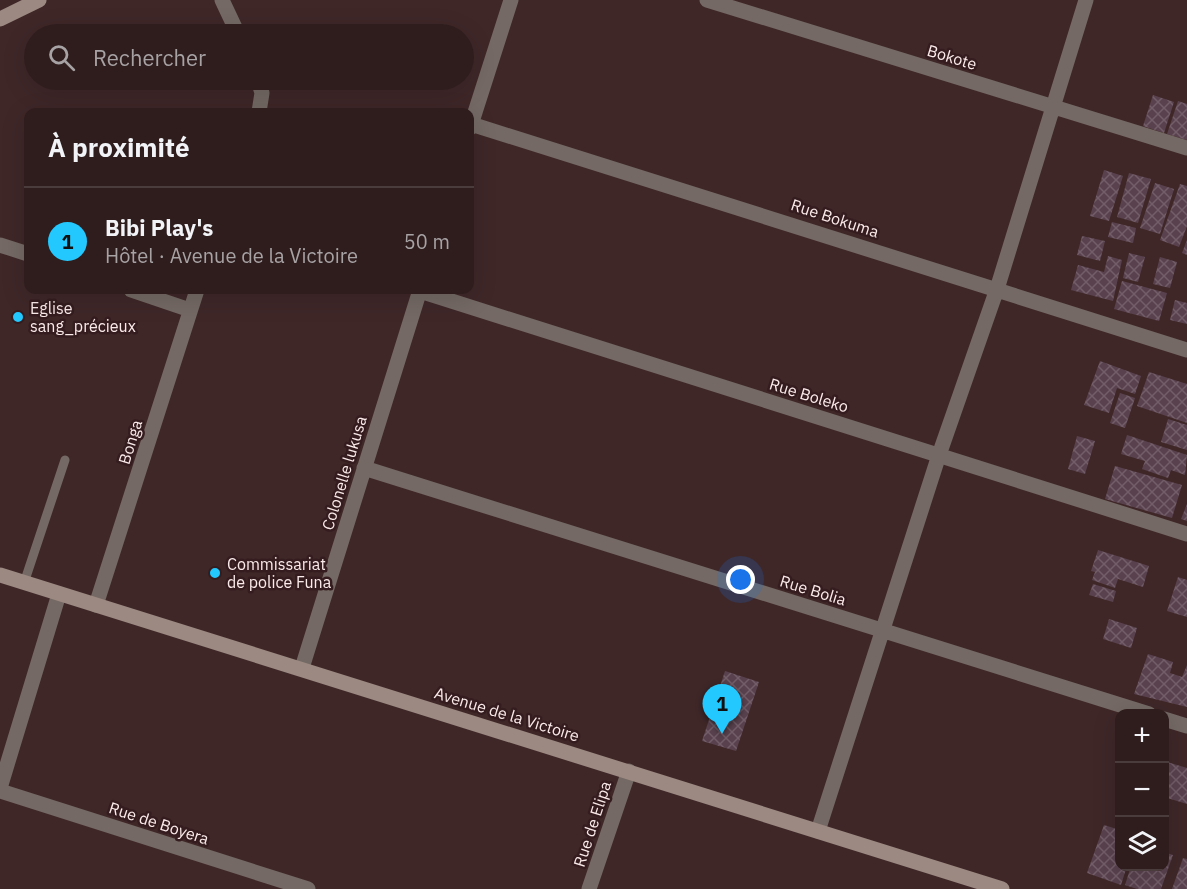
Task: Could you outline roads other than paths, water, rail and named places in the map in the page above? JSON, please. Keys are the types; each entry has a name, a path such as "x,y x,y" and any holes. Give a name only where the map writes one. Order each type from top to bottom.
{"main road":[{"path":"0,19 39,0"},
{"name":"Avenue de la Victoire","path":"0,575 1002,889"}],"street":[{"path":"222,0 233,24"},
{"path":"474,114 511,0"},
{"name":"Bokote","path":"707,0 1187,148"},
{"path":"818,831 939,455 997,289 1086,0"},
{"path":"260,108 261,90"},
{"name":"Rue Bokuma","path":"474,127 1187,350"},
{"path":"0,245 24,254"},
{"path":"143,294 190,310"},
{"name":"Bonga","path":"96,605 196,294"},
{"name":"Colonelle lukusa","path":"302,668 419,294"},
{"name":"Rue Boleko","path":"433,294 1187,534"},
{"name":"Rue Bolia","path":"364,468 1133,709"},
{"path":"0,789 59,594"},
{"path":"1169,721 1187,726"},
{"name":"Rue de Elipa","path":"589,889 628,771"},
{"name":"Rue de Boyera","path":"0,789 308,889"}],"lane":[{"path":"24,583 65,460"}],"place":[{"name":"Eglise sang_précieux","path":"18,317"},
{"name":"Commissariat de police Funa","path":"215,573"},
{"name":"Bibi Play's","path":"722,734"}]}
